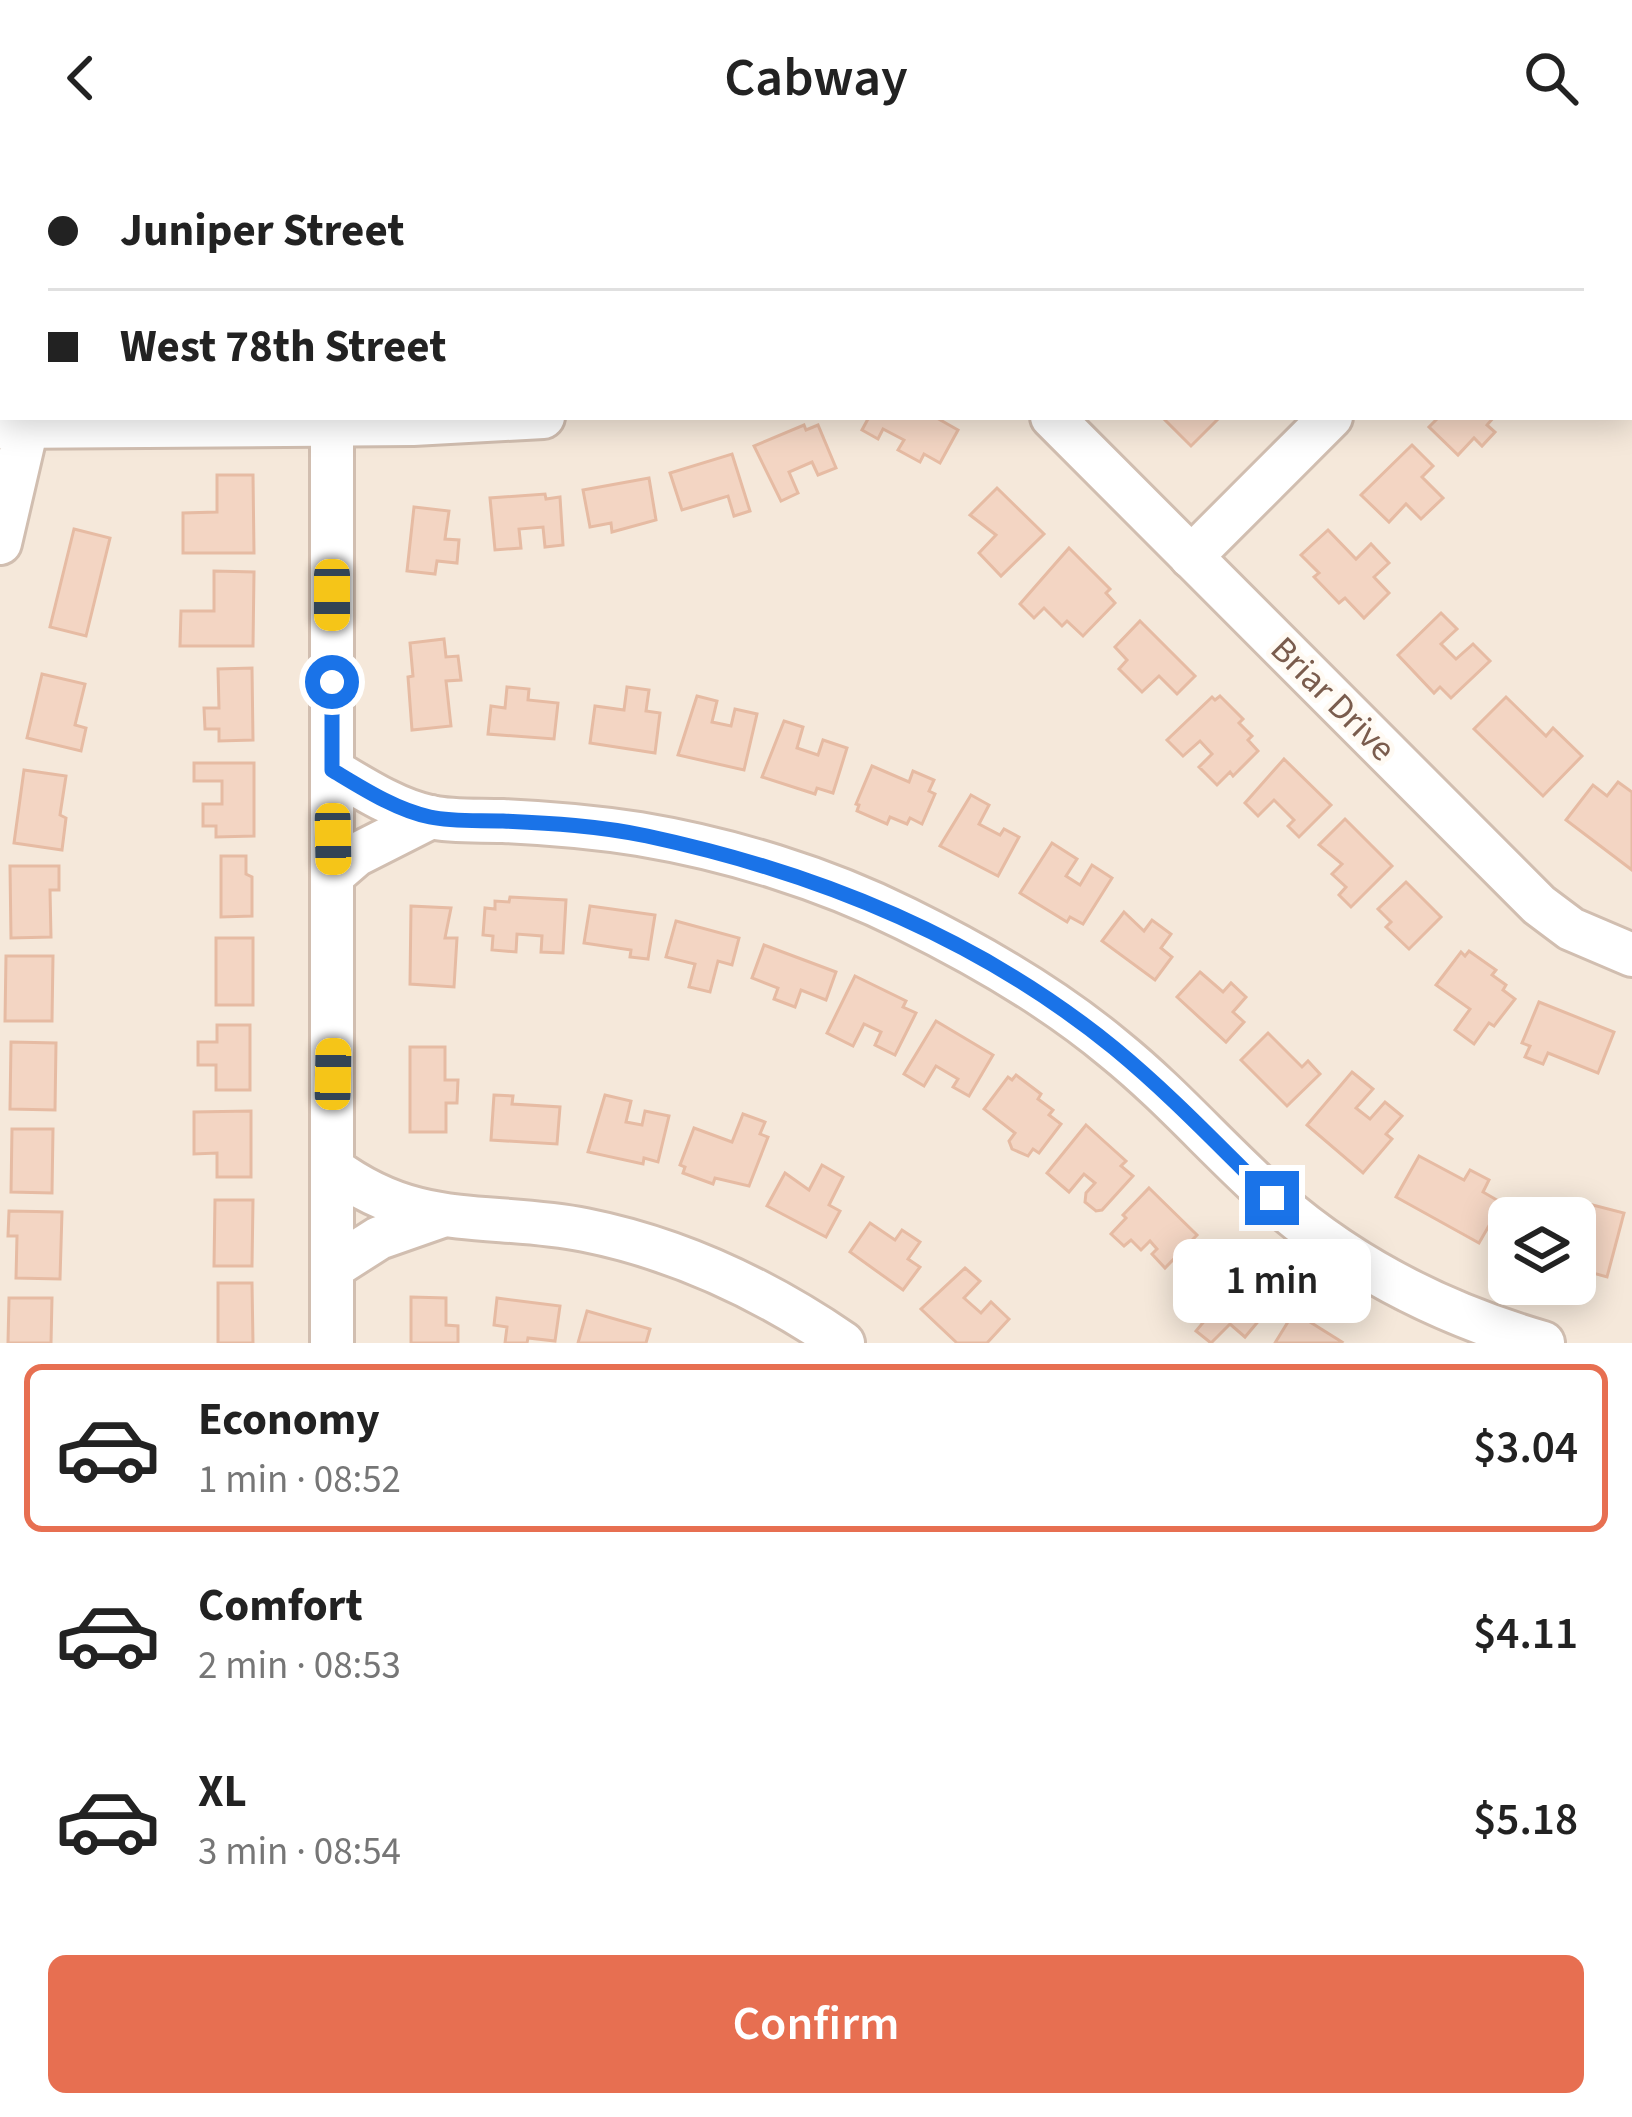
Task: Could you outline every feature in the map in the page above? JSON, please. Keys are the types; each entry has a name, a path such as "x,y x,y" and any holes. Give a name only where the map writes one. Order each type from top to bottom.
{"street":[{"path":"332,420 332,1343"},
{"path":"0,543 13,427 502,420"},
{"name":"Briar Drive","path":"1055,420 1540,905 1571,929 1632,956"},
{"path":"1191,557 1328,420"},
{"path":"332,770 398,806 430,817 549,823 641,835 758,863 905,918 1026,985 1112,1046 1325,1242 1411,1294 1484,1326 1543,1343"},
{"path":"334,874 356,854 430,817"},
{"path":"332,1168 384,1199 439,1216 584,1230 650,1246 729,1276 788,1306 843,1343"},
{"path":"332,1268 379,1238 439,1216"}],"shaded area":[{"path":"0,420 1632,420 1632,1343 0,1343"}],"building":[{"path":"867,420 940,420 958,430 940,463 924,454 920,462 898,450 904,440 883,429 878,439 862,430"},
{"path":"1165,420 1217,420 1191,446"},
{"path":"1436,420 1491,420 1487,425 1495,432 1482,446 1474,438 1458,455 1429,427"},
{"path":"804,425 806,430 818,425 836,468 818,475 812,462 789,472 798,493 781,501 754,446"},
{"path":"1412,445 1433,466 1422,477 1443,498 1421,519 1406,504 1389,522 1361,495"},
{"path":"732,454 750,511 734,516 728,496 682,510 670,473"},
{"path":"217,475 253,475 254,553 183,553 183,513 217,512"},
{"path":"649,478 656,520 612,532 611,523 590,527 583,490"},
{"path":"997,488 1044,534 1001,576 979,553 996,535 970,515"},
{"path":"545,494 546,499 560,497 563,545 545,547 543,527 519,529 521,548 495,550 490,498"},
{"path":"414,507 449,511 445,539 459,540 457,563 437,561 435,574 407,571"},
{"path":"74,529 110,538 86,636 50,627"},
{"path":"1328,530 1356,559 1371,544 1389,563 1374,577 1389,593 1364,618 1345,598 1339,603 1301,555"},
{"path":"1069,548 1110,589 1106,593 1115,603 1083,636 1067,621 1062,626 1044,608 1034,618 1020,604"},
{"path":"214,571 254,572 253,646 180,646 181,611 214,611"},
{"path":"1441,613 1457,629 1441,644 1456,659 1473,644 1490,661 1451,698 1440,687 1434,693 1398,655"},
{"path":"1140,621 1195,676 1177,694 1159,676 1142,692 1119,669 1127,660 1115,647"},
{"path":"444,639 446,657 458,656 461,680 446,681 451,726 412,730 410,643"},
{"path":"252,668 253,740 219,741 219,729 205,729 204,708 219,708 218,669"},
{"path":"42,674 85,684 75,725 86,728 81,751 27,738"},
{"path":"507,687 529,689 528,700 558,703 554,739 488,734 491,706 505,708"},
{"path":"627,687 649,690 646,711 660,713 655,753 590,743 595,706 624,710"},
{"path":"697,696 717,701 712,722 731,726 735,709 757,714 744,770 678,755"},
{"path":"1220,696 1243,719 1239,723 1258,751 1217,785 1199,767 1212,754 1200,741 1183,756 1167,740 1212,697"},
{"path":"1506,697 1546,736 1553,728 1582,756 1543,796 1474,729"},
{"path":"784,721 803,727 797,748 818,755 823,740 847,748 833,793 817,788 815,794 762,777"},
{"path":"1284,759 1331,805 1299,837 1288,826 1294,820 1274,800 1258,816 1245,803"},
{"path":"194,763 254,763 254,836 216,837 216,826 203,826 203,804 222,804 222,781 194,781"},
{"path":"872,766 909,782 913,771 934,780 929,791 935,794 922,824 890,817 887,824 857,811"},
{"path":"24,770 66,776 60,815 66,818 62,850 14,843"},
{"path":"1618,782 1632,792 1632,870 1566,820 1593,785 1607,796"},
{"path":"971,795 989,805 979,824 1000,835 1004,829 1019,837 998,876 940,846"},
{"path":"1345,819 1392,866 1351,907 1339,895 1346,887 1332,874 1342,864 1319,845"},
{"path":"1052,843 1077,859 1066,876 1080,885 1092,865 1112,878 1083,924 1070,917 1067,922 1020,893"},
{"path":"221,856 246,856 246,874 252,877 252,916 221,917"},
{"path":"10,866 59,866 59,890 50,890 51,937 11,938"},
{"path":"1406,882 1441,917 1409,949 1386,927 1391,922 1378,909"},
{"path":"510,897 566,900 563,953 541,952 542,936 517,934 516,952 492,950 493,936 483,935 485,908 495,909 495,901 509,902"},
{"path":"411,906 451,908 445,938 457,938 454,987 410,984"},
{"path":"590,906 655,915 648,959 630,957 631,950 584,943"},
{"path":"1124,912 1144,931 1152,920 1171,934 1161,948 1172,957 1155,980 1102,941"},
{"path":"676,921 739,938 732,965 718,961 710,992 689,987 695,964 666,957"},
{"path":"216,938 253,938 253,1005 216,1005"},
{"path":"764,945 836,972 826,1000 801,990 795,1007 774,999 778,988 752,978"},
{"path":"1469,951 1496,970 1492,975 1515,999 1474,1044 1455,1030 1470,1009 1436,985 1461,952 1465,956"},
{"path":"6,956 53,956 52,1021 5,1021"},
{"path":"1200,972 1223,992 1231,983 1246,997 1233,1012 1244,1022 1226,1042 1177,997"},
{"path":"855,976 906,1001 903,1007 916,1013 895,1055 875,1045 881,1032 864,1024 853,1046 827,1033"},
{"path":"1539,1002 1614,1032 1598,1073 1548,1053 1543,1064 1525,1057 1530,1046 1522,1043"},
{"path":"936,1021 993,1055 969,1096 953,1087 958,1079 936,1066 924,1086 904,1074"},
{"path":"217,1025 250,1025 250,1090 216,1090 216,1065 198,1065 198,1042 217,1042"},
{"path":"1268,1033 1302,1067 1308,1061 1320,1074 1287,1106 1241,1060"},
{"path":"11,1042 56,1043 55,1110 10,1109"},
{"path":"410,1047 445,1047 445,1080 458,1080 457,1103 446,1103 446,1132 410,1132"},
{"path":"1352,1072 1373,1089 1356,1108 1370,1119 1385,1102 1402,1116 1386,1134 1392,1139 1363,1173 1307,1125"},
{"path":"1016,1075 1041,1094 1038,1099 1061,1124 1039,1153 1033,1149 1028,1156 1012,1149 1009,1141 1015,1133 984,1109 1008,1077 1012,1080"},
{"path":"494,1095 513,1096 512,1104 560,1107 557,1144 491,1140"},
{"path":"605,1095 631,1101 626,1122 642,1125 645,1111 669,1116 658,1162 644,1158 643,1164 588,1152"},
{"path":"251,1111 251,1177 217,1177 217,1153 194,1154 194,1112"},
{"path":"743,1114 765,1122 760,1134 768,1137 749,1186 715,1178 713,1184 683,1173 685,1167 680,1165 694,1128 732,1142"},
{"path":"1086,1125 1126,1161 1121,1166 1133,1176 1096,1211 1085,1202 1095,1183 1084,1174 1069,1192 1047,1173"},
{"path":"12,1129 53,1129 52,1193 11,1192"},
{"path":"1419,1156 1464,1180 1470,1170 1489,1180 1483,1192 1492,1197 1488,1197 1488,1227 1479,1243 1396,1197"},
{"path":"822,1165 843,1177 829,1205 840,1211 826,1237 767,1206 785,1173 809,1190"},
{"path":"1149,1188 1197,1235 1165,1268 1152,1254 1157,1249 1150,1241 1141,1250 1131,1240 1124,1246 1111,1234"},
{"path":"215,1200 253,1200 252,1266 214,1266"},
{"path":"1596,1206 1624,1213 1607,1277 1596,1274"},
{"path":"9,1211 62,1212 60,1279 16,1278 17,1236 8,1236"},
{"path":"870,1223 895,1240 902,1230 920,1242 908,1259 920,1267 903,1290 850,1252"},
{"path":"1215,1252 1240,1273 1235,1279 1267,1311 1245,1337 1230,1324 1211,1343 1196,1331 1212,1312 1181,1285 1207,1253 1212,1257"},
{"path":"965,1268 980,1281 964,1298 981,1313 991,1302 1009,1319 987,1343 957,1343 921,1309"},
{"path":"218,1283 252,1283 253,1343 218,1343"},
{"path":"411,1297 446,1298 446,1325 458,1326 458,1343 411,1343"},
{"path":"9,1298 52,1298 51,1343 8,1343"},
{"path":"497,1298 560,1306 555,1341 528,1338 527,1343 505,1343 507,1327 494,1325"},
{"path":"587,1311 650,1329 646,1343 578,1343"},
{"path":"1294,1312 1342,1342 1275,1343"}],"route":[{"path":"332,682 332,770 360,787 430,817 549,823 641,835 735,856 826,885 905,918 1026,985 1112,1046 1272,1198"}]}
